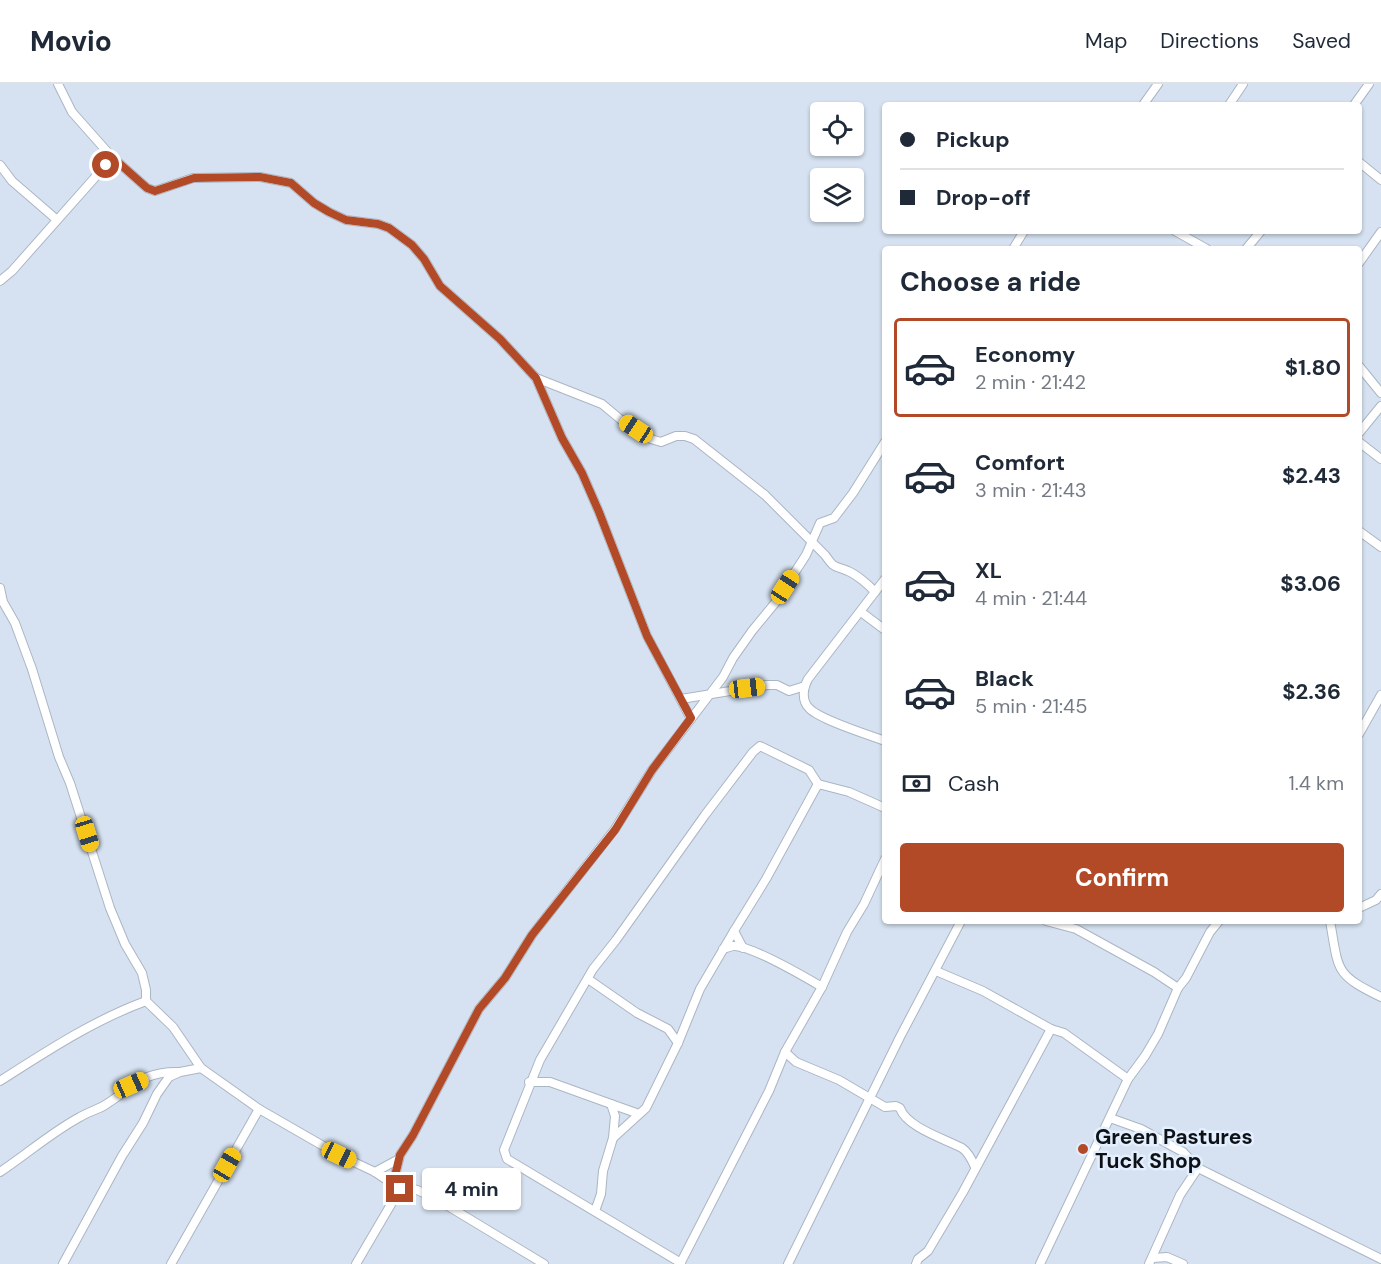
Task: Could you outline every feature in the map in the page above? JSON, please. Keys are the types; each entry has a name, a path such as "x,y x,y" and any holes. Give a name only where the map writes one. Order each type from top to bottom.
{"street":[{"path":"58,84 72,112 111,156 147,188 155,191 194,178 260,177 291,183 314,203 337,216 389,228 418,252 440,286 500,339 536,378 562,438 582,473 599,512 647,636 691,718"},
{"path":"1145,102 1158,84"},
{"path":"1231,102 1244,84"},
{"path":"1356,102 1369,84"},
{"path":"0,282 106,165 111,156"},
{"path":"1362,164 1381,180"},
{"path":"0,165 12,181 56,219"},
{"path":"1362,259 1381,232"},
{"path":"1180,234 1202,246"},
{"path":"1248,246 1258,234"},
{"path":"1362,370 1381,393"},
{"path":"536,378 602,404 651,439 661,442 676,436 694,439 765,495 832,565 839,570 848,571 875,592"},
{"path":"1362,429 1381,406"},
{"path":"1362,444 1381,459"},
{"path":"356,1264 397,1186 399,1159 479,1009 505,978 532,935 615,830 652,770 723,677 733,658 775,603 812,542 820,523 834,518 882,447"},
{"path":"1362,533 1381,547"},
{"path":"804,700 805,686 882,583"},
{"path":"0,588 3,602 15,623 32,669 110,908 125,944 142,973 146,1001 173,1027 201,1068 259,1109 397,1186 417,1190 433,1197 544,1264"},
{"path":"861,612 882,628"},
{"path":"681,699 707,696 726,690 777,685 804,700 810,710 882,740"},
{"path":"789,691 805,686"},
{"path":"1362,730 1378,707 1381,695"},
{"path":"882,807 849,792 818,784 809,770 760,746 711,807 593,969 537,1065 504,1150 507,1159 681,1263 769,1091 785,1052 822,987 847,932 864,904 882,865"},
{"path":"613,1138 646,1108 678,1043 700,989 766,879 818,784"},
{"path":"1362,907 1376,900 1381,894"},
{"path":"788,1264 900,1037 960,924"},
{"path":"1057,924 1076,929 1178,988"},
{"path":"1040,1264 1128,1079 1158,1034 1178,988 1217,924"},
{"path":"1331,924 1338,965 1344,975 1354,984 1381,997"},
{"path":"734,931 743,948"},
{"path":"723,949 733,946 743,948 798,972 822,987"},
{"path":"936,971 983,991 1051,1029 1064,1033 1128,1079"},
{"path":"588,979 637,1013 669,1029 678,1043"},
{"path":"0,1081 48,1050 115,1012 146,1001"},
{"path":"916,1264 935,1239 1051,1029"},
{"path":"785,1052 796,1062 839,1080 870,1100 885,1107 900,1108 902,1114 912,1123 963,1149 975,1167"},
{"path":"537,1065 546,1081"},
{"path":"0,1172 81,1116 103,1107 131,1085 164,1072 201,1068"},
{"path":"63,1264 157,1094 169,1077 180,1072"},
{"path":"529,1083 546,1081 639,1114"},
{"path":"595,1211 613,1138 615,1116 611,1104"},
{"path":"171,1264 259,1109"},
{"path":"1110,1118 1141,1129 1184,1152 1198,1168 1381,1259"},
{"path":"375,1172 399,1159"},
{"path":"1151,1261 1180,1195 1198,1168"},
{"path":"1151,1261 1167,1257 1183,1264"}],"place":[{"name":"Green Pastures Tuck Shop","path":"1083,1149"}],"route":[{"path":"106,165 111,156 137,181 155,191 194,178 260,177 291,183 314,203 329,212 346,220 378,224 389,228 412,245 424,259 440,286 500,339 536,378 562,438 582,473 599,512 647,636 691,718 652,770 615,830 532,935 505,978 479,1009 413,1135 400,1155 395,1168 393,1184 400,1189"}]}
